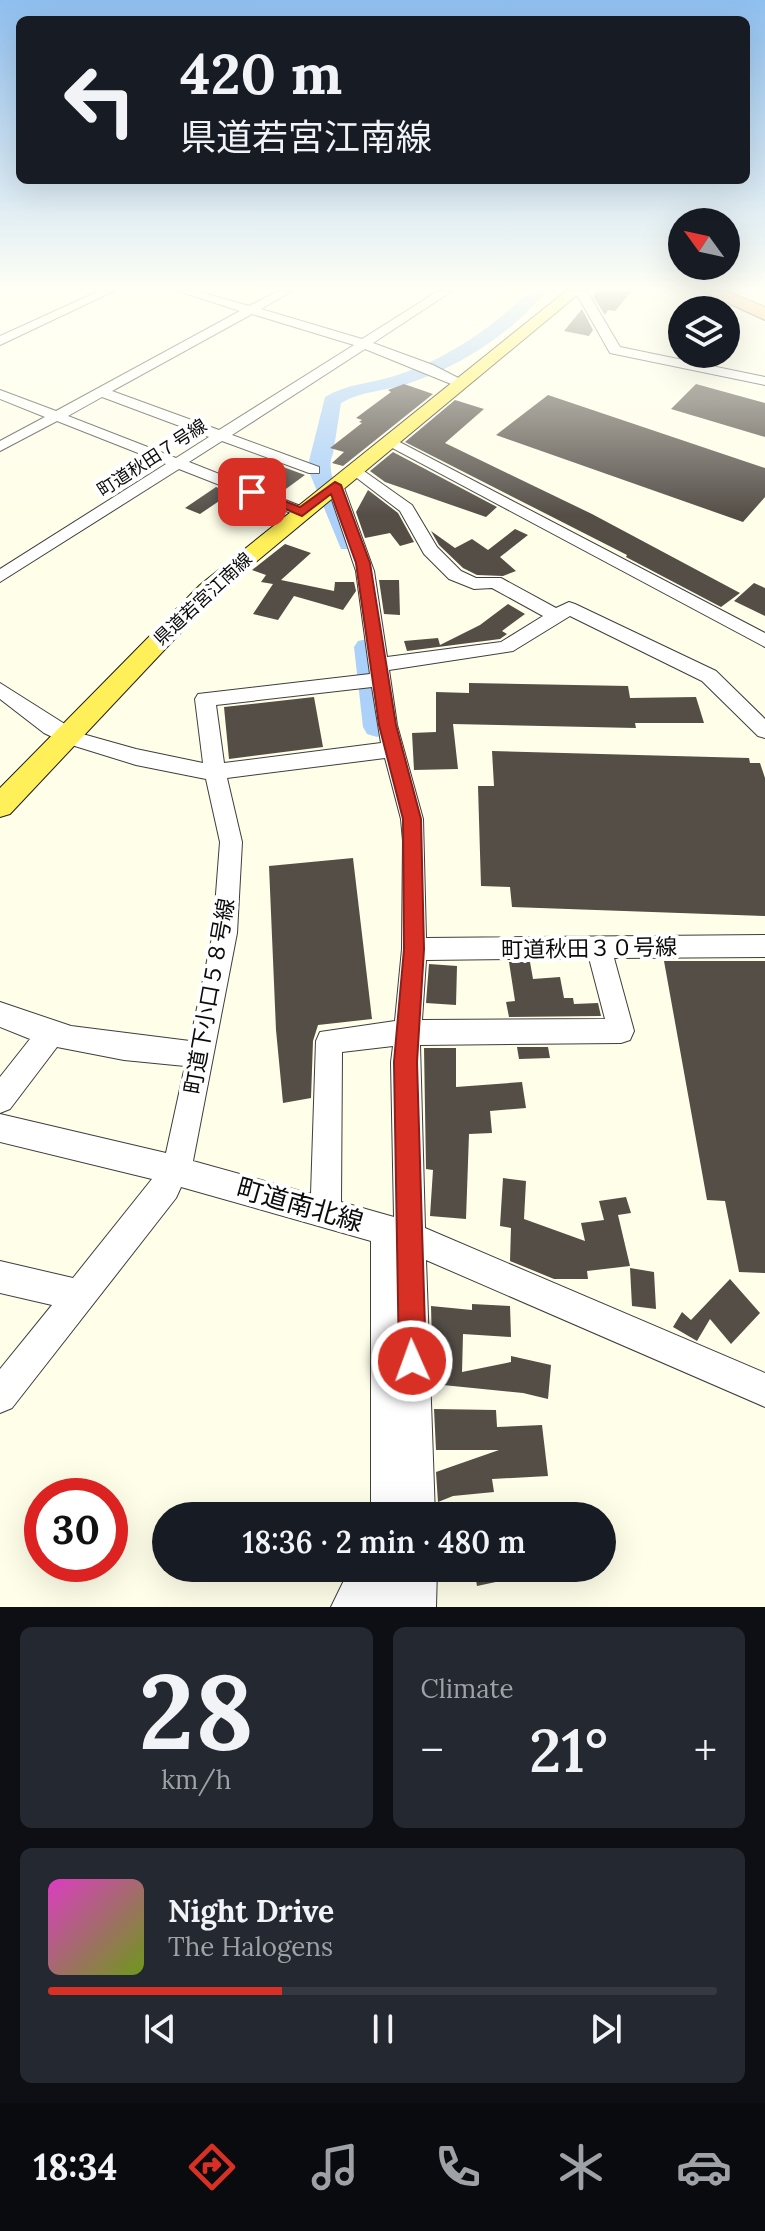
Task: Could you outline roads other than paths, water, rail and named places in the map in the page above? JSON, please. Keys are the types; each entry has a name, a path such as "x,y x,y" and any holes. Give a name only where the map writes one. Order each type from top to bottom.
{"main road":[{"name":"県道若宮江南線","path":"0,806 208,590 302,512 334,478 390,441 482,366"}],"street":[{"path":"0,447 143,366"},
{"path":"0,439 101,392 147,366"},
{"name":"町道秋田７号線","path":"0,577 328,366"},
{"path":"423,366 461,383"},
{"path":"692,366 765,381"},
{"path":"101,392 334,478 406,508 430,550 455,575 474,584 495,582 556,616"},
{"path":"0,394 302,512"},
{"path":"390,441 765,641"},
{"path":"334,478 363,563 393,749 412,819 414,949 397,1234 389,1502"},
{"path":"380,672 506,647 569,608 709,676 765,731"},
{"name":"町道下小口５８号線","path":"0,1396 174,1170 181,1154 225,933 231,842 215,772 205,699 380,672"},
{"path":"0,690 22,703 35,719 65,736 185,768 215,772 393,749"},
{"name":"町道秋田３０号線","path":"414,949 765,946"},
{"path":"326,1212 329,1041 398,1033 621,1031 599,948"},
{"path":"0,1014 29,1029 152,1051 200,1054"},
{"path":"0,1099 51,1033"},
{"name":"町道南北線","path":"0,1128 174,1170 397,1234 765,1390"},
{"path":"397,1234 416,1502"},
{"path":"0,1277 80,1295"},
{"path":"350,1607 363,1582"},
{"path":"377,1607 389,1582"},
{"path":"417,1607 418,1582"}],"waterway":[{"path":"349,544 320,474 319,461 323,454 332,401 355,390 415,375 436,366"},
{"path":"367,647 377,727"}]}
